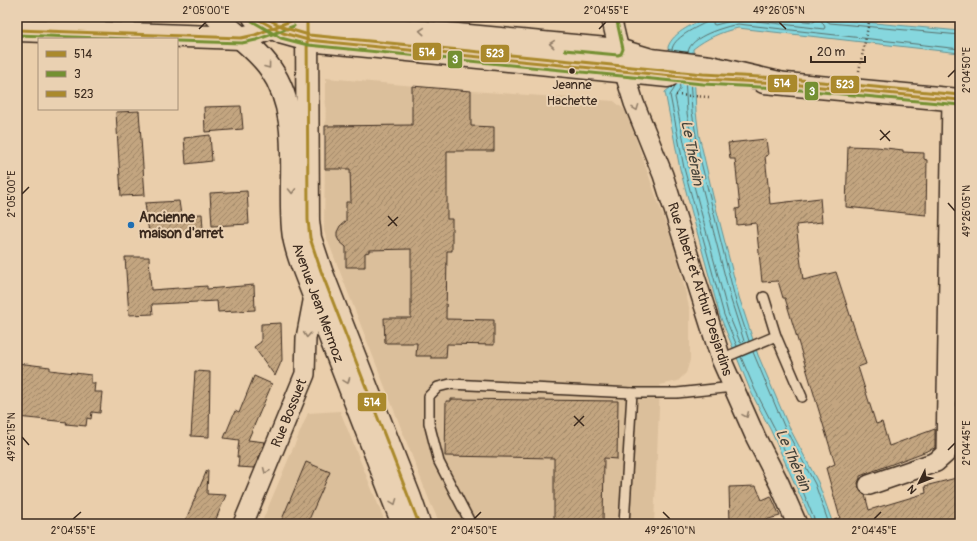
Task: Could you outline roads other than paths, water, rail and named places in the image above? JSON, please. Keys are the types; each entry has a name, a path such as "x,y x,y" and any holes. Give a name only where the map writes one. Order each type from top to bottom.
{"main road":[{"name":"Avenue Jean Mermoz","path":"217,17 257,53 269,67 280,87 286,104 292,144 294,235 300,260 403,524"},
{"path":"254,17 273,28"},
{"path":"17,30 240,38 255,35 292,20 305,24 621,61 643,58 663,77 703,84 779,83 956,99"},
{"name":"Avenue Jean Mermoz","path":"305,24 308,220 310,238 324,278 420,524"}],"street":[{"name":"Rue Albert et Arthur Desjardins","path":"611,17 621,61 636,108 663,175 727,357 734,387 756,438 779,483 797,524"},
{"path":"869,486 936,462 946,453 956,99"},
{"name":"Rue Bossuet","path":"243,524 305,374 308,328 314,296"}],"lane":[{"path":"764,297 776,336 802,397"},
{"path":"727,357 776,336"},
{"path":"471,524 439,462 429,423 429,396 438,387 450,384 632,393 677,393 734,387"},
{"path":"624,524 632,393"}],"water":[{"name":"Le Thérain","path":"709,17 810,17 960,31 960,53 738,28 714,36 693,49 696,112 699,135 739,297 758,355 788,425 818,482 833,524 813,524 771,431 751,392 720,316 680,169 665,92 671,87 668,47 679,32"}],"place":[{"name":"Jeanne Hachette","path":"572,71"},
{"name":"Ancienne maison d'arret","path":"131,225"}]}
